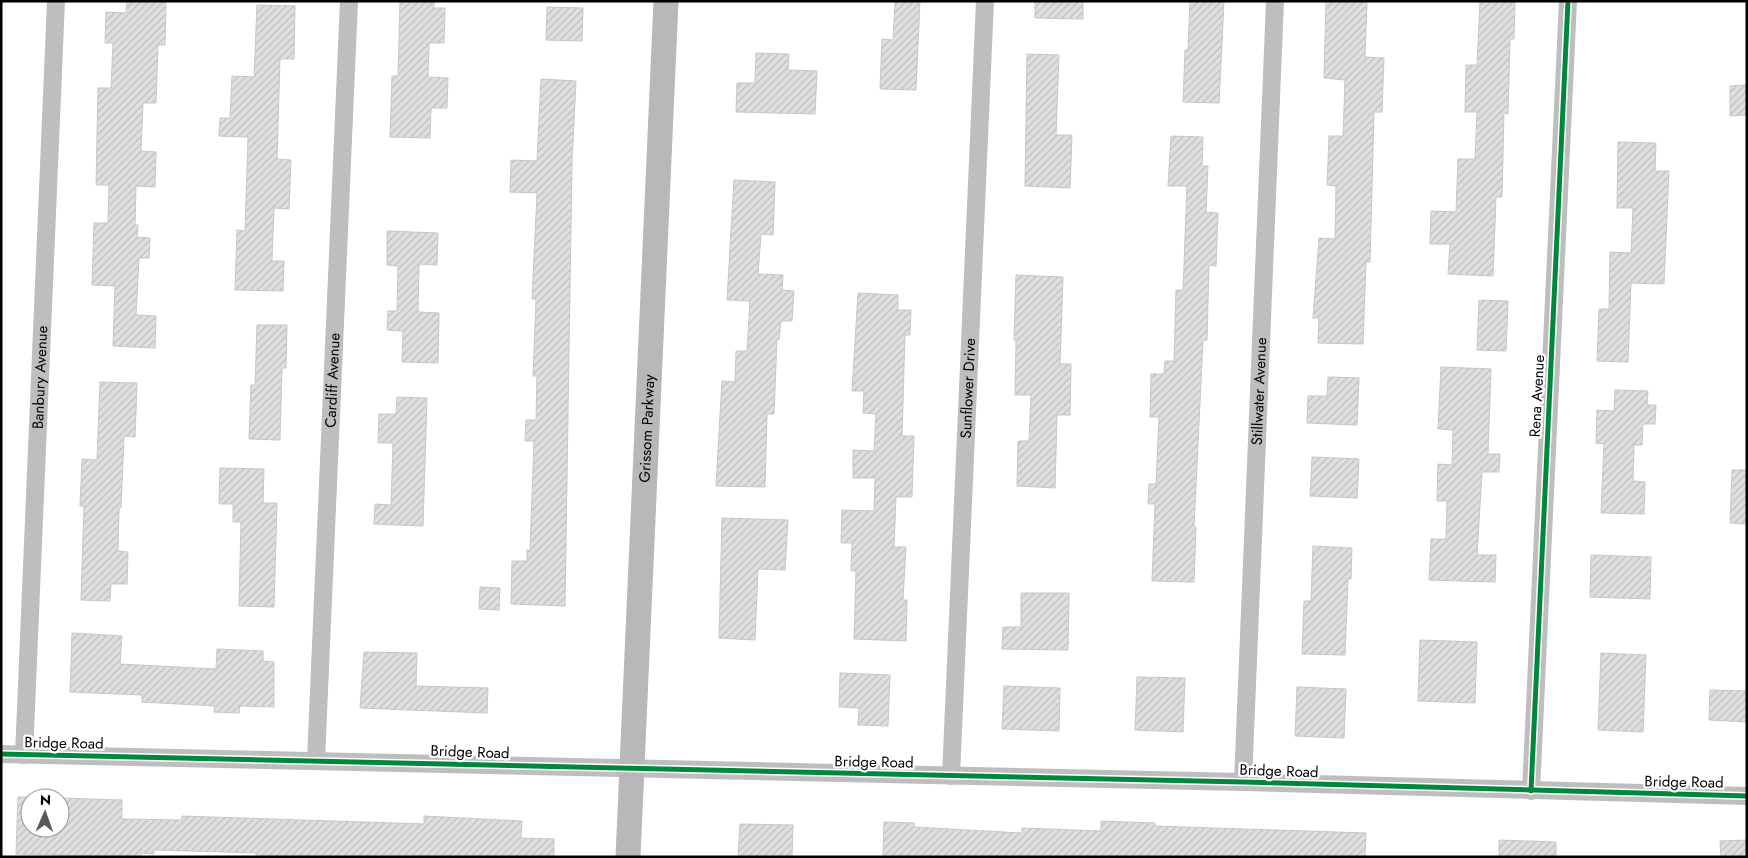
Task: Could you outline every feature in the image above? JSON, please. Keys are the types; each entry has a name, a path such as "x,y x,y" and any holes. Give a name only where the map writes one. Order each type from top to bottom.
{"main road":[{"name":"Grissom Parkway","path":"628,857 666,1"}],"street":[{"name":"Banbury Avenue","path":"24,755 56,1"},
{"name":"Cardiff Avenue","path":"316,760 349,1"},
{"name":"Sunflower Drive","path":"951,776 984,1"},
{"name":"Stillwater Avenue","path":"1243,782 1275,1"},
{"name":"Rena Avenue","path":"1531,791 1568,1"},
{"name":"Bridge Road","path":"1,754 316,760 633,770 1243,782 1747,796"}],"building":[{"path":"127,1 166,1 165,45 158,45 156,103 143,103 141,151 156,152 155,187 136,186 135,225 138,225 137,237 150,238 149,258 139,258 136,315 156,316 155,348 113,346 115,286 92,285 94,223 108,223 109,185 96,185 98,88 111,88 113,43 105,43 106,12 126,13"},
{"path":"400,1 434,1 434,8 445,8 444,43 429,43 428,77 448,78 447,108 431,108 430,138 390,137 392,76 398,76"},
{"path":"895,1 920,1 916,90 880,89 882,39 893,40"},
{"path":"1035,1 1083,1 1083,19 1035,18"},
{"path":"1190,1 1224,1 1219,103 1183,102 1185,50 1188,50"},
{"path":"1326,1 1367,1 1365,57 1384,58 1382,112 1374,112 1370,262 1366,262 1363,344 1318,343 1319,318 1313,318 1319,238 1335,239 1336,186 1327,185 1329,136 1343,136 1345,80 1324,78"},
{"path":"1480,1 1515,1 1514,39 1510,39 1508,114 1504,113 1502,197 1496,197 1493,276 1448,274 1450,244 1430,244 1431,211 1456,212 1458,159 1475,159 1477,112 1465,112 1466,65 1477,65"},
{"path":"257,5 295,6 294,59 280,59 277,159 291,160 289,209 274,208 272,261 284,261 283,291 235,290 237,230 245,231 248,137 219,136 220,118 230,118 232,76 254,77"},
{"path":"547,7 583,8 582,41 546,40"},
{"path":"756,53 789,54 788,70 817,71 815,114 736,112 737,83 755,83"},
{"path":"1027,54 1059,55 1056,135 1072,135 1070,188 1025,186"},
{"path":"541,79 576,81 572,162 565,606 511,604 512,561 527,561 527,550 530,551 534,441 525,441 526,420 536,420 537,376 533,376 536,299 532,299 537,193 510,192 511,160 537,161"},
{"path":"1747,85 1747,115 1730,116 1730,86"},
{"path":"1171,136 1203,137 1202,166 1208,166 1206,212 1218,213 1216,266 1209,265 1207,340 1203,340 1194,527 1196,527 1194,582 1152,581 1155,504 1148,504 1149,484 1156,484 1159,417 1150,417 1151,374 1164,374 1165,361 1174,361 1176,290 1183,290 1187,186 1168,186"},
{"path":"1618,142 1656,143 1655,171 1669,171 1664,284 1631,283 1628,362 1597,361 1599,309 1609,309 1610,252 1631,253 1633,208 1617,208"},
{"path":"734,180 775,182 773,235 761,234 758,274 783,275 782,290 794,291 792,321 781,321 779,340 777,339 774,414 767,414 765,487 716,486 722,381 735,382 736,351 747,351 750,301 727,300"},
{"path":"387,231 438,233 437,265 419,264 418,312 439,313 438,363 402,362 403,331 387,330 388,311 397,311 398,266 387,265"},
{"path":"1016,275 1063,277 1060,364 1071,364 1070,415 1057,415 1055,488 1017,486 1018,441 1029,441 1031,395 1015,395"},
{"path":"858,293 898,295 898,310 911,310 910,335 905,335 902,436 914,436 912,497 896,497 894,547 906,547 903,600 907,600 906,641 854,639 856,571 851,571 852,543 841,543 842,510 874,511 875,478 853,478 853,450 874,451 876,414 863,413 864,391 852,391"},
{"path":"1479,300 1508,301 1506,351 1477,350"},
{"path":"257,325 287,325 286,368 282,368 280,440 249,439 251,385 255,385"},
{"path":"1441,367 1491,369 1488,454 1500,454 1499,472 1482,472 1477,555 1496,555 1495,582 1429,580 1431,539 1446,539 1447,501 1437,501 1438,464 1452,465 1453,430 1438,429"},
{"path":"1328,377 1359,378 1357,425 1307,423 1308,396 1327,396"},
{"path":"100,382 137,383 135,437 124,436 121,508 119,508 118,551 128,552 127,584 111,584 110,601 81,600 84,506 80,506 82,459 97,460"},
{"path":"1615,390 1648,391 1647,405 1656,405 1655,424 1643,424 1642,445 1634,445 1633,481 1645,482 1644,514 1601,513 1604,444 1596,443 1597,410 1614,411"},
{"path":"397,397 427,398 423,526 374,524 375,504 391,505 393,443 378,443 379,414 396,414"},
{"path":"1312,457 1359,459 1357,498 1310,496"},
{"path":"220,468 264,469 263,503 277,503 274,607 239,606 241,522 233,522 233,504 219,504"},
{"path":"1732,470 1747,470 1747,524 1730,523"},
{"path":"722,518 788,520 785,570 758,569 755,640 719,638"},
{"path":"1313,546 1352,548 1351,579 1348,579 1345,655 1302,654 1304,601 1311,601"},
{"path":"1591,555 1651,557 1650,599 1590,597"},
{"path":"480,587 500,588 499,610 479,609"},
{"path":"1021,593 1069,593 1068,650 1002,649 1003,627 1021,627"},
{"path":"72,633 122,636 120,664 216,669 217,649 263,651 263,661 274,662 274,707 240,706 239,713 214,712 215,706 142,702 142,695 70,692"},
{"path":"1420,640 1477,642 1475,703 1418,701"},
{"path":"364,652 417,653 416,686 488,688 487,713 360,708"},
{"path":"1601,653 1646,655 1643,732 1598,730"},
{"path":"840,673 890,675 888,726 858,725 859,708 839,707"},
{"path":"1137,677 1185,678 1183,732 1135,730"},
{"path":"1004,686 1060,688 1059,731 1002,729"},
{"path":"1297,687 1346,689 1344,738 1295,736"},
{"path":"1710,690 1747,691 1747,722 1709,720"},
{"path":"18,797 20,797 20,838 70,838 70,798 122,800 122,819 182,820 182,816 424,824 424,816 522,821 521,838 554,839 554,857 379,855 378,857 256,857 256,853 154,850 154,854 141,853 141,857 16,854"},
{"path":"1101,821 1155,823 1155,826 1366,833 1365,857 883,857 884,822 914,823 914,827 1022,833 1022,828 1101,831"},
{"path":"740,824 793,825 792,857 738,857"},
{"path":"1499,840 1556,842 1556,857 1499,857"},
{"path":"1747,840 1747,857 1721,857 1720,841"}],"cycle path":[{"path":"1531,791 1568,1"},
{"path":"1,754 1243,782 1747,796"}]}
